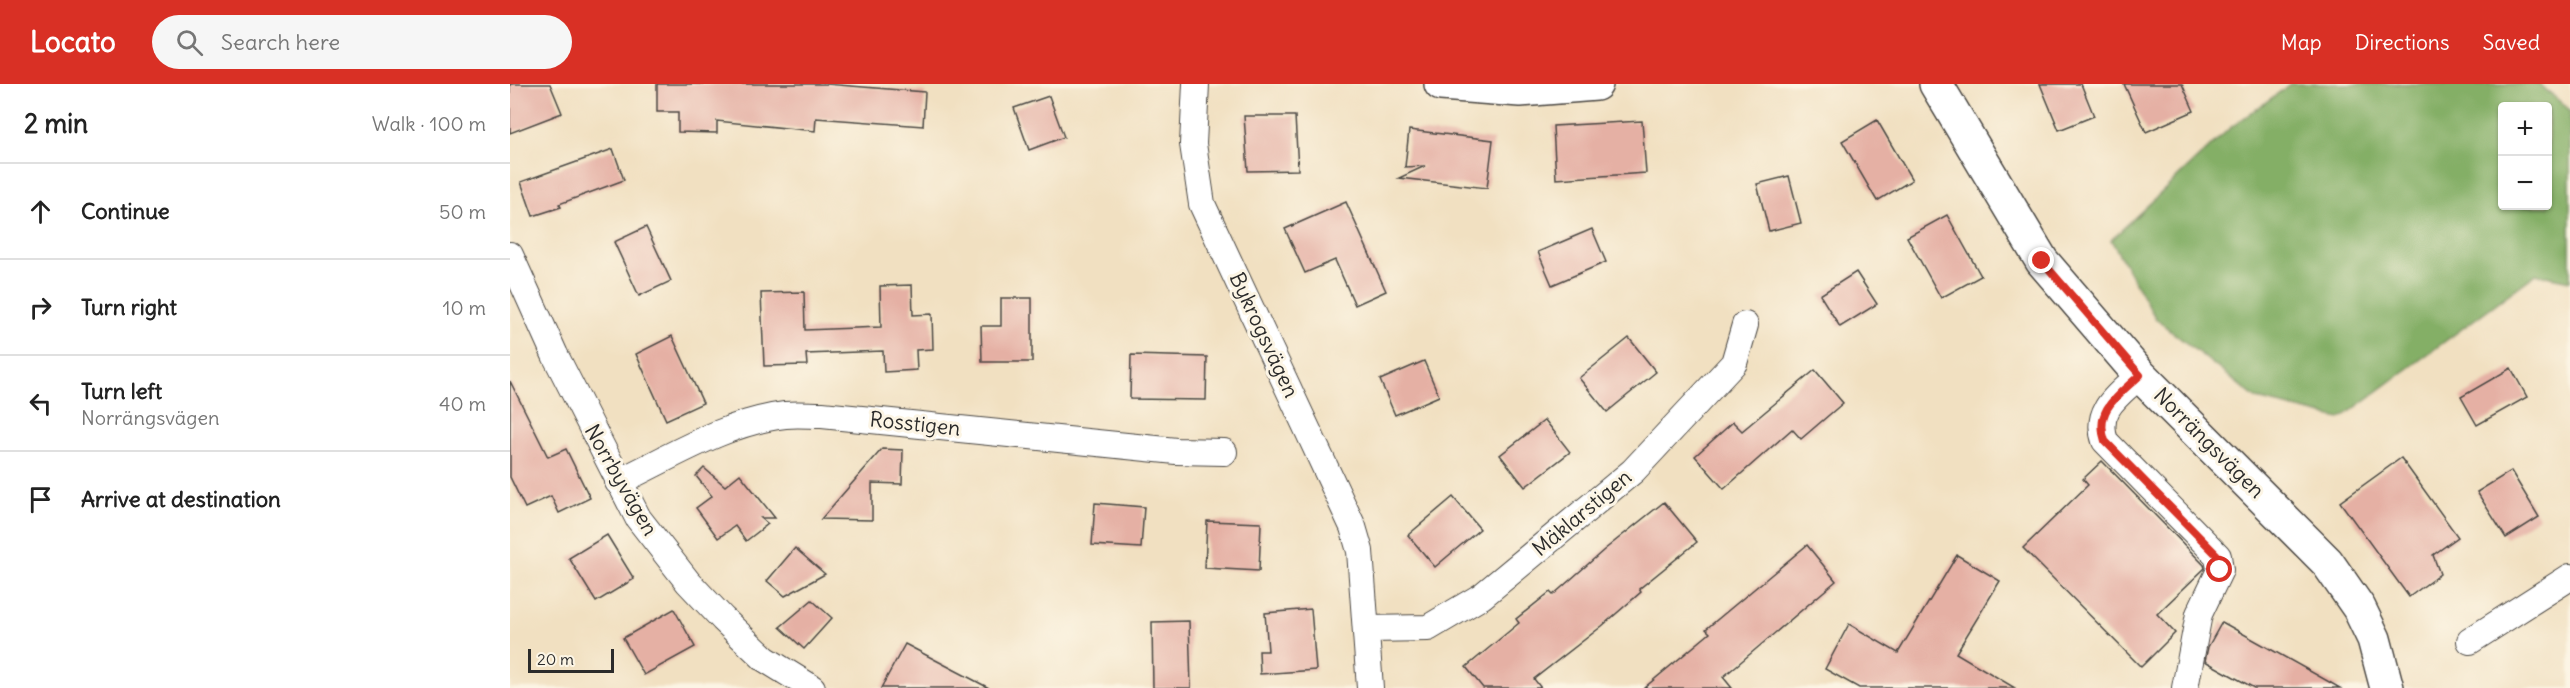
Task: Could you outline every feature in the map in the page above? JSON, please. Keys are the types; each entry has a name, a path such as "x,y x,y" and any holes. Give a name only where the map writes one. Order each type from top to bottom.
{"street":[{"name":"Bykrogsvägen","path":"1196,84 1193,144 1202,204 1353,527 1360,550 1370,688"},
{"path":"1441,84 1520,90 1596,84"},
{"name":"Norrängsvägen","path":"1936,84 2042,261 2140,375 2327,562 2359,608 2374,639 2387,688"},
{"name":"Norrbyvägen","path":"510,255 618,482 638,518 688,582 765,658 812,688"},
{"name":"Mäklarstigen","path":"1367,629 1428,628 1482,596 1633,471 1734,363 1745,325"},
{"path":"2140,375 2108,406 2102,418 2101,430 2105,441 2218,556 2221,563 2220,570 2199,614 2185,688"},
{"name":"Rosstigen","path":"618,482 720,434 754,422 786,415 822,415 1176,451 1224,452"},
{"path":"2470,641 2570,577"}],"green space":[{"path":"2291,84 2539,84 2570,110 2570,281 2536,274 2340,419 2257,399 2156,319 2111,240 2230,128"}],"building":[{"path":"510,84 550,84 562,113 510,133"},
{"path":"657,84 826,84 925,92 923,126 816,118 815,131 717,121 717,133 678,132 678,112 657,112"},
{"path":"2040,84 2081,84 2094,116 2059,130"},
{"path":"2124,84 2182,84 2194,111 2146,132"},
{"path":"1049,96 1064,137 1029,150 1014,108"},
{"path":"1244,116 1295,116 1298,170 1248,171"},
{"path":"1877,120 1912,180 1877,201 1842,141"},
{"path":"1642,121 1646,173 1556,179 1553,126"},
{"path":"1409,130 1493,140 1487,188 1399,178 1425,166 1405,167"},
{"path":"613,149 624,180 559,204 561,207 533,216 521,182"},
{"path":"1789,176 1801,223 1769,231 1757,184"},
{"path":"1346,202 1386,291 1355,305 1335,260 1305,273 1285,229"},
{"path":"1947,215 1981,276 1941,298 1907,237"},
{"path":"646,227 671,281 639,296 614,242"},
{"path":"1592,229 1606,262 1552,285 1538,252"},
{"path":"1856,272 1877,304 1840,327 1820,295"},
{"path":"912,285 913,315 932,314 933,349 916,350 917,370 884,372 883,351 806,354 807,365 764,366 761,293 804,292 805,330 881,327 880,286"},
{"path":"1001,298 1032,298 1032,362 982,362 981,326 1001,326"},
{"path":"672,336 703,403 666,420 636,354"},
{"path":"1629,338 1656,372 1607,412 1579,378"},
{"path":"1131,355 1207,357 1206,400 1130,399"},
{"path":"1424,361 1439,396 1395,415 1380,380"},
{"path":"2511,368 2527,397 2477,425 2461,397"},
{"path":"1815,370 1843,403 1801,439 1792,429 1724,489 1695,456 1733,422 1742,431"},
{"path":"510,381 548,457 566,449 590,498 559,513 551,496 525,508 510,477"},
{"path":"1545,420 1570,452 1525,487 1500,455"},
{"path":"882,449 903,450 902,484 872,483 872,520 821,519"},
{"path":"2401,458 2458,537 2433,555 2440,574 2409,597 2340,502"},
{"path":"2102,461 2205,568 2157,614 2175,633 2141,667 2023,548 2088,485 2083,479"},
{"path":"704,468 725,486 740,474 775,518 761,518 768,524 746,541 735,526 718,538 696,508 712,496 696,476"},
{"path":"2511,471 2539,517 2506,538 2477,492"},
{"path":"1453,497 1480,529 1435,567 1408,535"},
{"path":"1664,502 1697,542 1639,589 1641,592 1602,626 1534,679 1541,688 1483,688 1466,667 1519,623 1516,619 1550,592 1553,595"},
{"path":"1095,503 1144,507 1141,548 1092,545"},
{"path":"1207,521 1261,523 1259,571 1205,568"},
{"path":"607,535 634,579 596,602 569,558"},
{"path":"1807,545 1836,581 1723,677 1732,688 1644,688 1710,633 1706,629"},
{"path":"795,548 825,574 785,596 767,581"},
{"path":"1957,555 2000,581 1956,653 2015,688 1859,688 1825,669 1849,624 1898,653"},
{"path":"812,600 832,618 804,649 780,627"},
{"path":"674,609 695,647 644,675 623,638"},
{"path":"1311,609 1316,670 1260,674 1259,651 1268,651 1265,613"},
{"path":"1189,621 1191,688 1153,688 1152,622"},
{"path":"2222,622 2340,688 2254,688 2205,661 2208,647"},
{"path":"905,644 989,688 881,688"}],"route":[{"path":"2042,261 2140,375 2108,406 2102,418 2101,430 2105,441 2218,556 2221,563 2220,570"}]}
